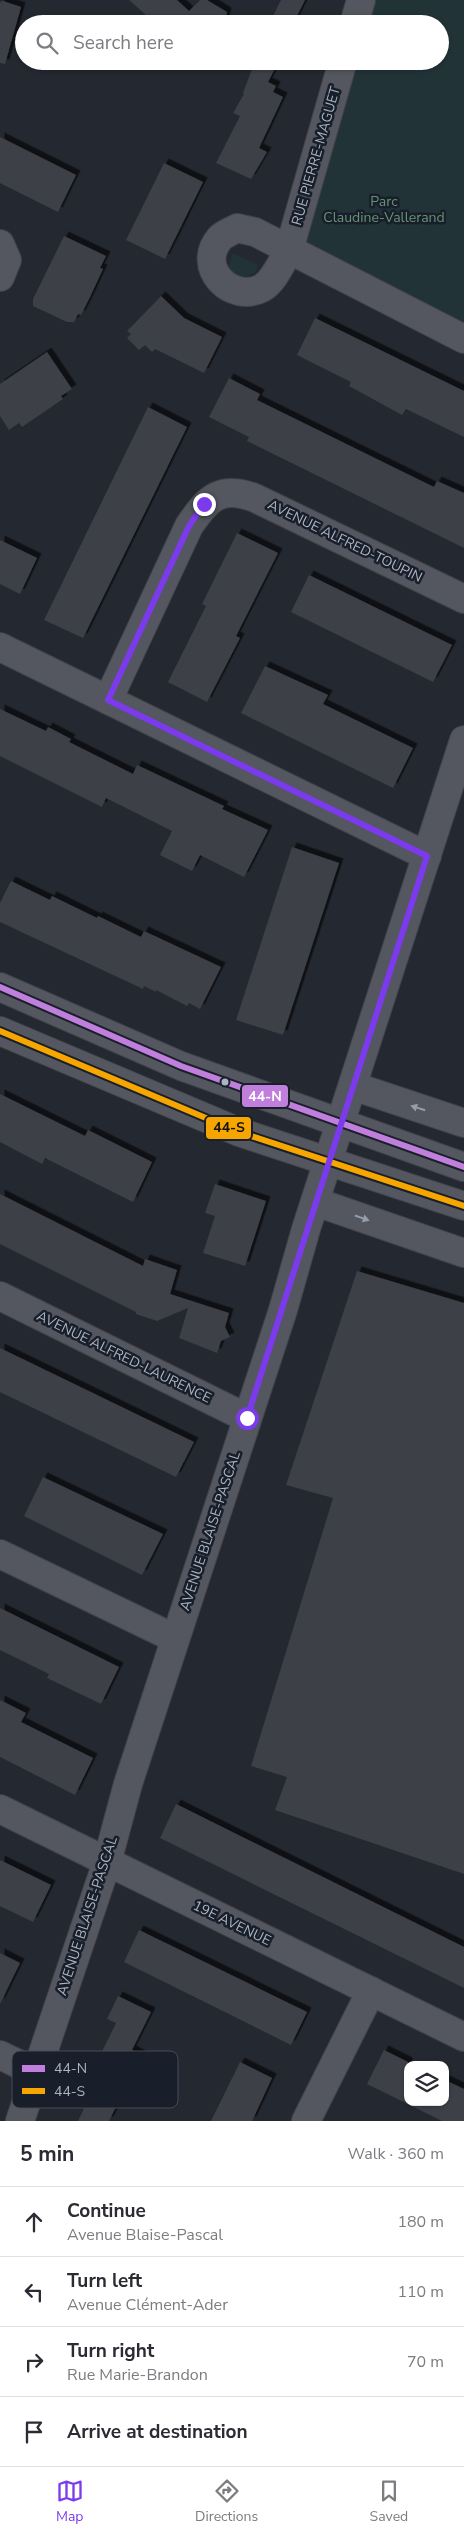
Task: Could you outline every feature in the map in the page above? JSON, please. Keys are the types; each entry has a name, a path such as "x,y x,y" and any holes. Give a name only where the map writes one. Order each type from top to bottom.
{"street":[{"path":"357,15 361,0"},
{"name":"RUE PIERRE-MAGUET","path":"340,70 289,250 464,339"},
{"path":"0,244 7,260 0,277"},
{"name":"AVENUE ALFRED-TOUPIN","path":"108,700 189,526 204,504 223,492 238,492 255,498 464,599"},
{"path":"0,647 427,856"},
{"name":"AVENUE BLAISE-PASCAL","path":"42,2051 107,1862 128,1784 174,1638 247,1418 464,740"},
{"path":"0,987 181,1066 262,1097 341,1122 464,1168"},
{"path":"0,1031 239,1132 464,1206"},
{"path":"353,1086 464,1123"},
{"path":"316,1202 464,1253"},
{"name":"AVENUE ALFRED-LAURENCE","path":"0,1296 247,1418"},
{"path":"0,1554 174,1638"},
{"name":"19E AVENUE","path":"0,1809 464,2037"},
{"path":"306,2121 371,1991"},
{"path":"0,2055 12,2061"},
{"name":"AVENUE BLAISE-PASCAL","path":"20,2121 24,2108"}],"green space":[{"name":"Parc Claudine-Vallerand","path":"361,0 464,0 464,339 289,250 340,70 449,70 449,15 357,15"},
{"path":"233,253 258,265 255,273 244,277 234,274 229,266"}],"building":[{"path":"129,0 177,0 189,11 200,0 207,0 227,12 226,15 146,15"},
{"path":"281,0 305,0 298,15 274,15"},
{"path":"3,1 21,7 19,15 15,15 15,28 5,64 0,63 0,2"},
{"path":"252,70 274,70 268,82 276,86 273,92 283,97 259,148 267,152 251,179 216,163 240,116 233,113"},
{"path":"0,137 76,175 58,212 0,183"},
{"path":"164,163 203,182 165,259 126,240"},
{"path":"64,236 106,256 100,268 103,269 90,297 81,315 78,314 74,322 67,322 33,306 33,299"},
{"path":"161,296 184,318 222,337 204,373 155,349 152,352 145,345 139,350 127,338 131,334 127,331"},
{"path":"315,318 464,391 464,437 406,409 402,415 349,386 351,382 297,355"},
{"path":"47,352 72,389 61,396 63,399 22,427 19,423 9,430 0,416 0,384"},
{"path":"229,378 260,394 257,400 434,487 437,481 464,493 464,548 247,441 249,437 209,417"},
{"path":"148,407 187,427 83,638 44,620"},
{"path":"237,533 278,553 236,636 240,638 207,702 168,682 206,606 202,604"},
{"path":"0,540 37,558 20,594 0,584"},
{"path":"309,575 452,645 433,682 291,612"},
{"path":"265,666 328,695 323,704 413,748 393,788 241,713"},
{"path":"0,709 46,731 48,727 71,739 69,742 133,774 137,765 224,806 222,809 268,830 244,877 200,855 192,871 160,855 172,831 106,798 102,807 0,756"},
{"path":"292,847 339,863 283,1035 236,1020"},
{"path":"11,881 50,900 52,896 141,937 144,931 221,967 200,1009 189,1003 187,1006 156,990 156,992 144,986 143,989 0,922 0,903"},
{"path":"0,1094 85,1136 88,1130 152,1162 133,1202 45,1158 42,1164 0,1142"},
{"path":"215,1184 266,1201 245,1266 203,1253 215,1216 205,1213"},
{"path":"0,1194 143,1266 145,1259 177,1270 170,1294 229,1313 225,1327 230,1337 221,1341 217,1353 179,1338 188,1308 157,1321 136,1314 136,1312 0,1244"},
{"path":"357,1271 464,1303 464,1874 275,1810 287,1777 251,1766 333,1498 286,1485"},
{"path":"0,1348 194,1442 176,1477 0,1392"},
{"path":"43,1477 163,1534 142,1575 24,1516"},
{"path":"0,1608 119,1667 101,1704 47,1678 49,1674 0,1650"},
{"path":"0,1700 26,1713 21,1722 93,1758 75,1795 0,1757"},
{"path":"176,1804 464,1947 464,1988 160,1838"},
{"path":"0,1860 51,1885 33,1922 0,1906"},
{"path":"139,1930 307,2012 291,2045 124,1962"},
{"path":"0,1953 20,1963 0,2004"},
{"path":"118,1996 151,2012 132,2050 134,2051 102,2051 116,2023 107,2019"},
{"path":"384,2050 406,2061 404,2061 404,2102 367,2084"},
{"path":"240,2062 272,2078 252,2121 211,2121"},
{"path":"449,2082 464,2089 464,2121 442,2121 412,2106 449,2106"},
{"path":"84,2108 115,2108 109,2121 78,2121"}],"transit line":[{"name":"44-N","path":"0,987 181,1066 464,1167"},
{"name":"44-S","path":"0,1031 239,1132 464,1206"}],"route":[{"path":"204,504 189,526 108,700 427,856 247,1418"}]}
